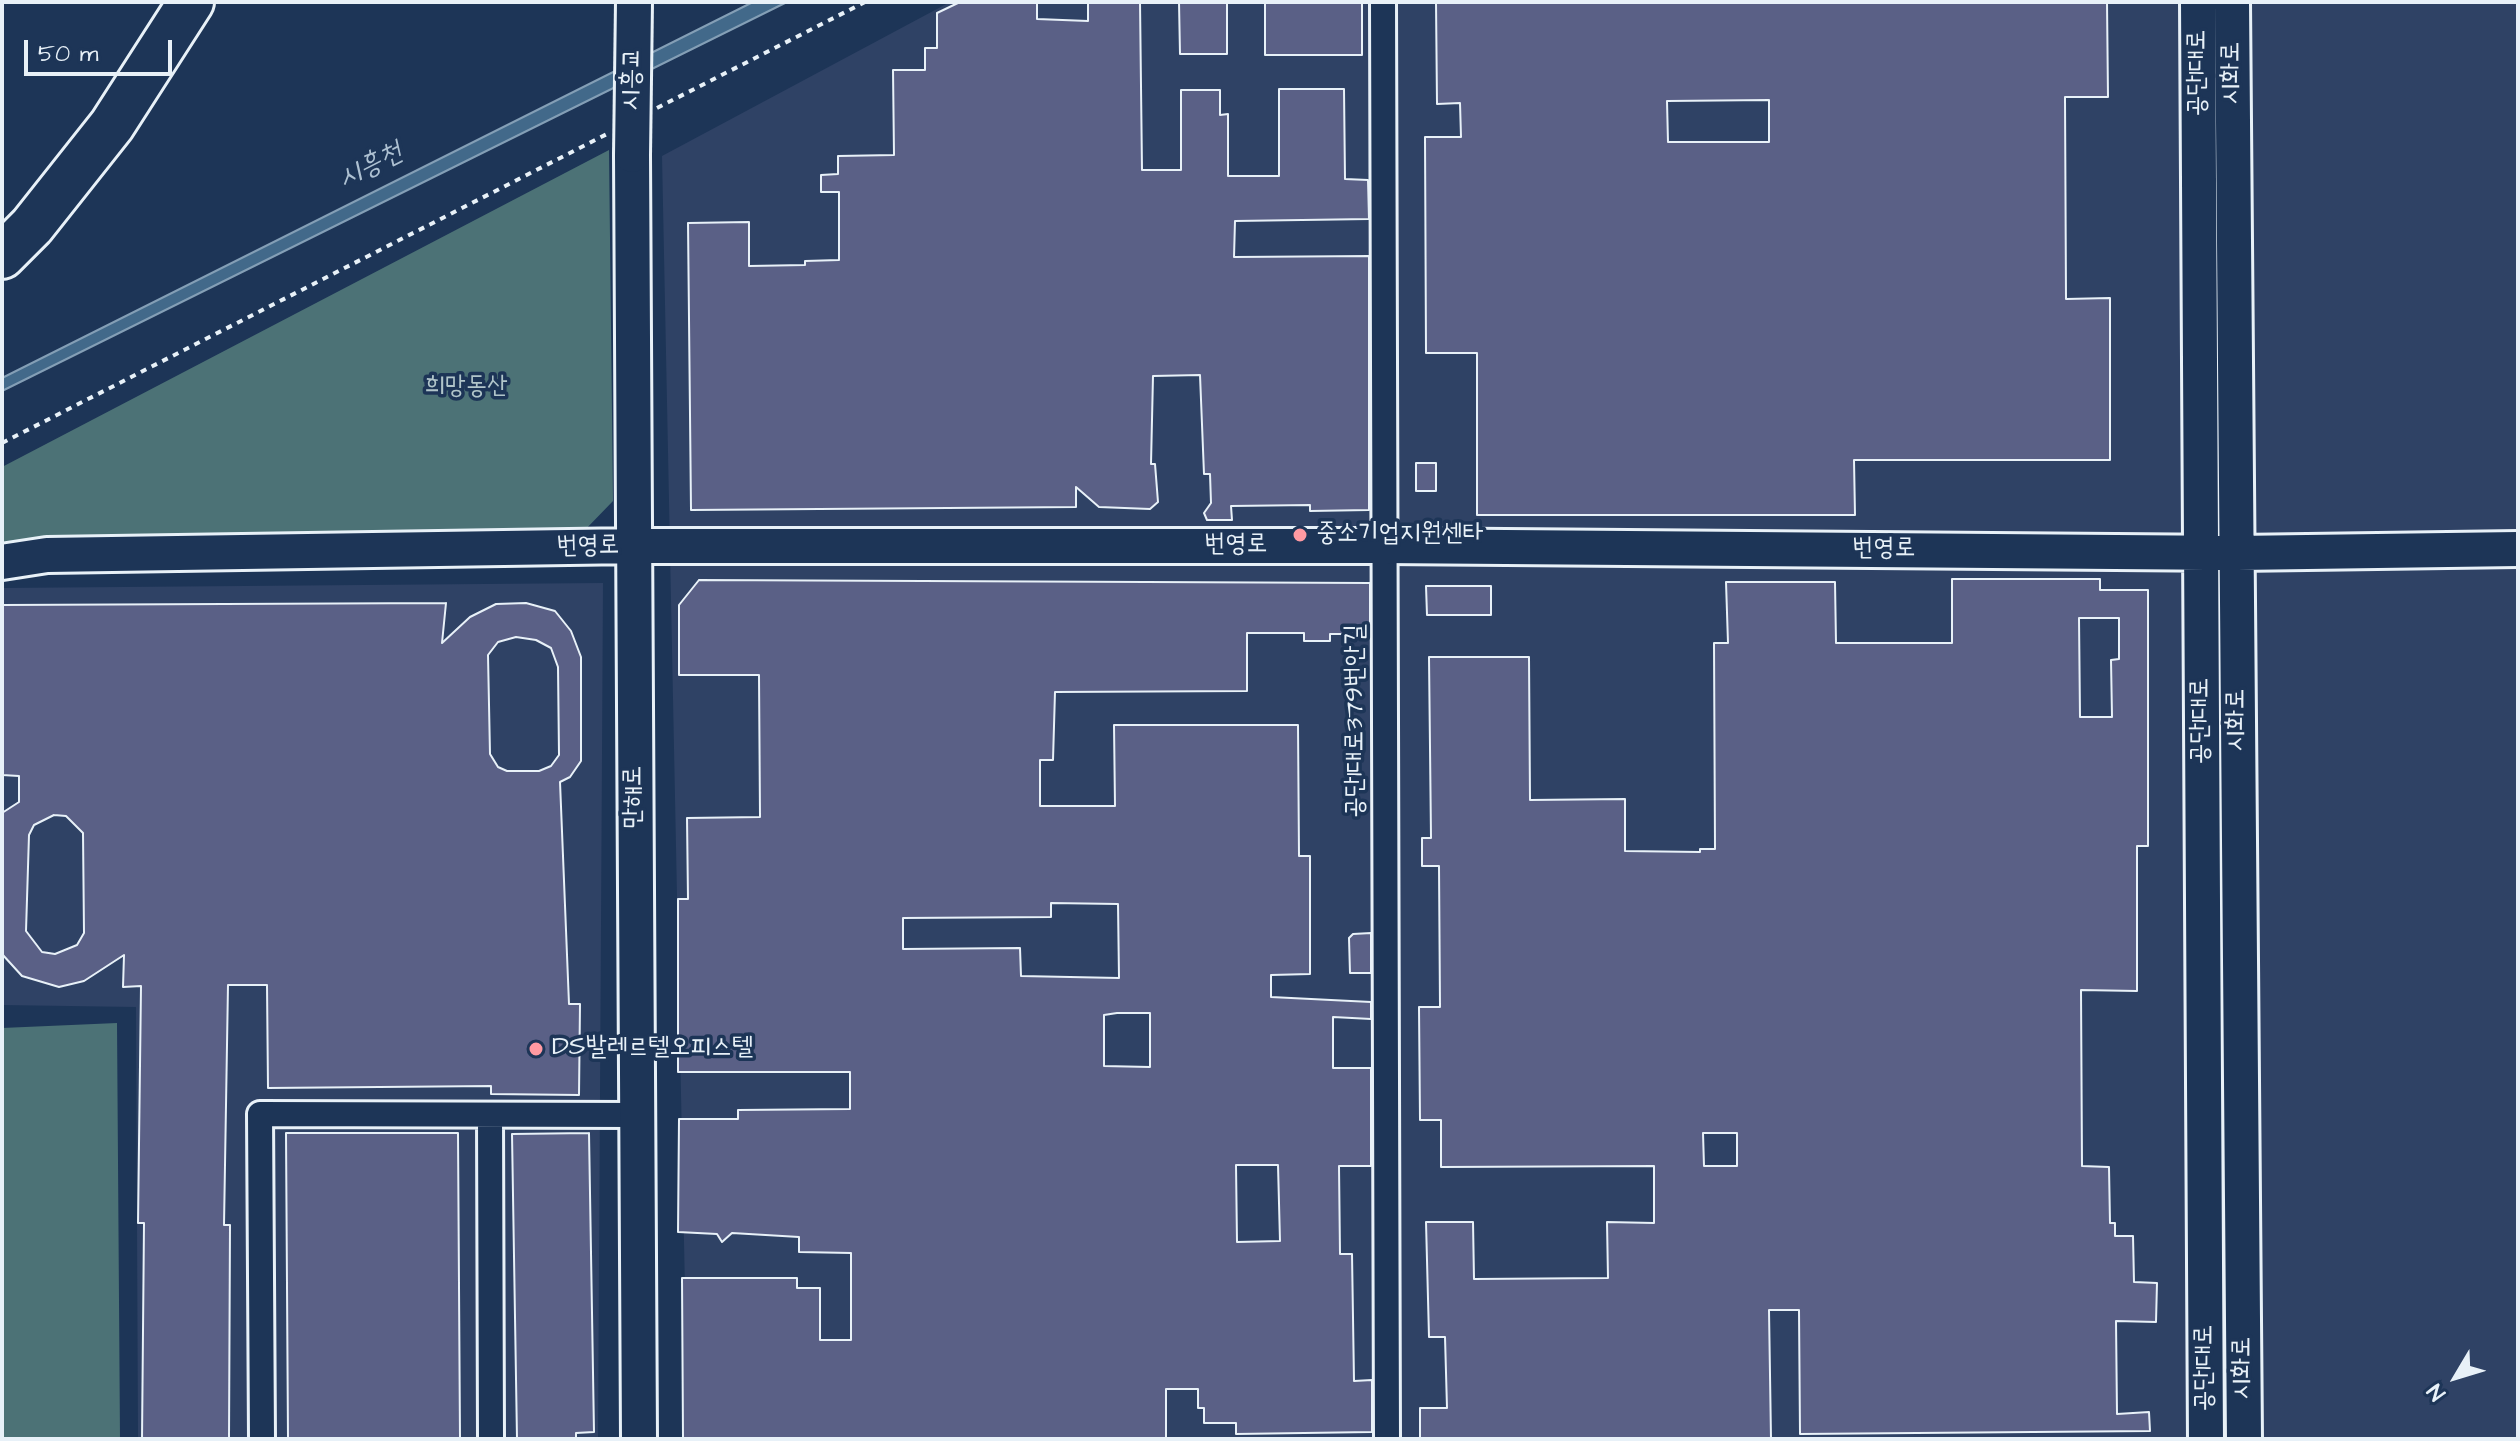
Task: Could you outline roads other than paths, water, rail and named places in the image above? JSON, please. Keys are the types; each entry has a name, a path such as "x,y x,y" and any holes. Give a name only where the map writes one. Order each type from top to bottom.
{"highway":[{"path":"2,223 62,150 158,2"},
{"path":"2,256 32,226 112,125 191,2"}],"street":[{"name":"시흥교","path":"621,144 634,2"},
{"name":"공단1대로379번안길","path":"1383,2 1387,1439"},
{"name":"공단1대로","path":"2198,2 2206,1439"},
{"name":"시화로","path":"2232,2 2244,1439"},
{"name":"만해로","path":"621,144 634,546 639,1439"},
{"name":"번영로","path":"2,562 47,555 634,546 1384,546 2237,553 2518,549"},
{"path":"262,1439 260,1114 637,1115"},
{"path":"490,1115 491,1439"}],"place":[{"name":"중소기업지원센타","path":"1300,535"},
{"name":"DS발레르텔오피스텔","path":"536,1049"}],"water label":[{"name":"시흥천","path":"371,167"}],"park label":[{"name":"희망동산","path":"466,388"}]}
